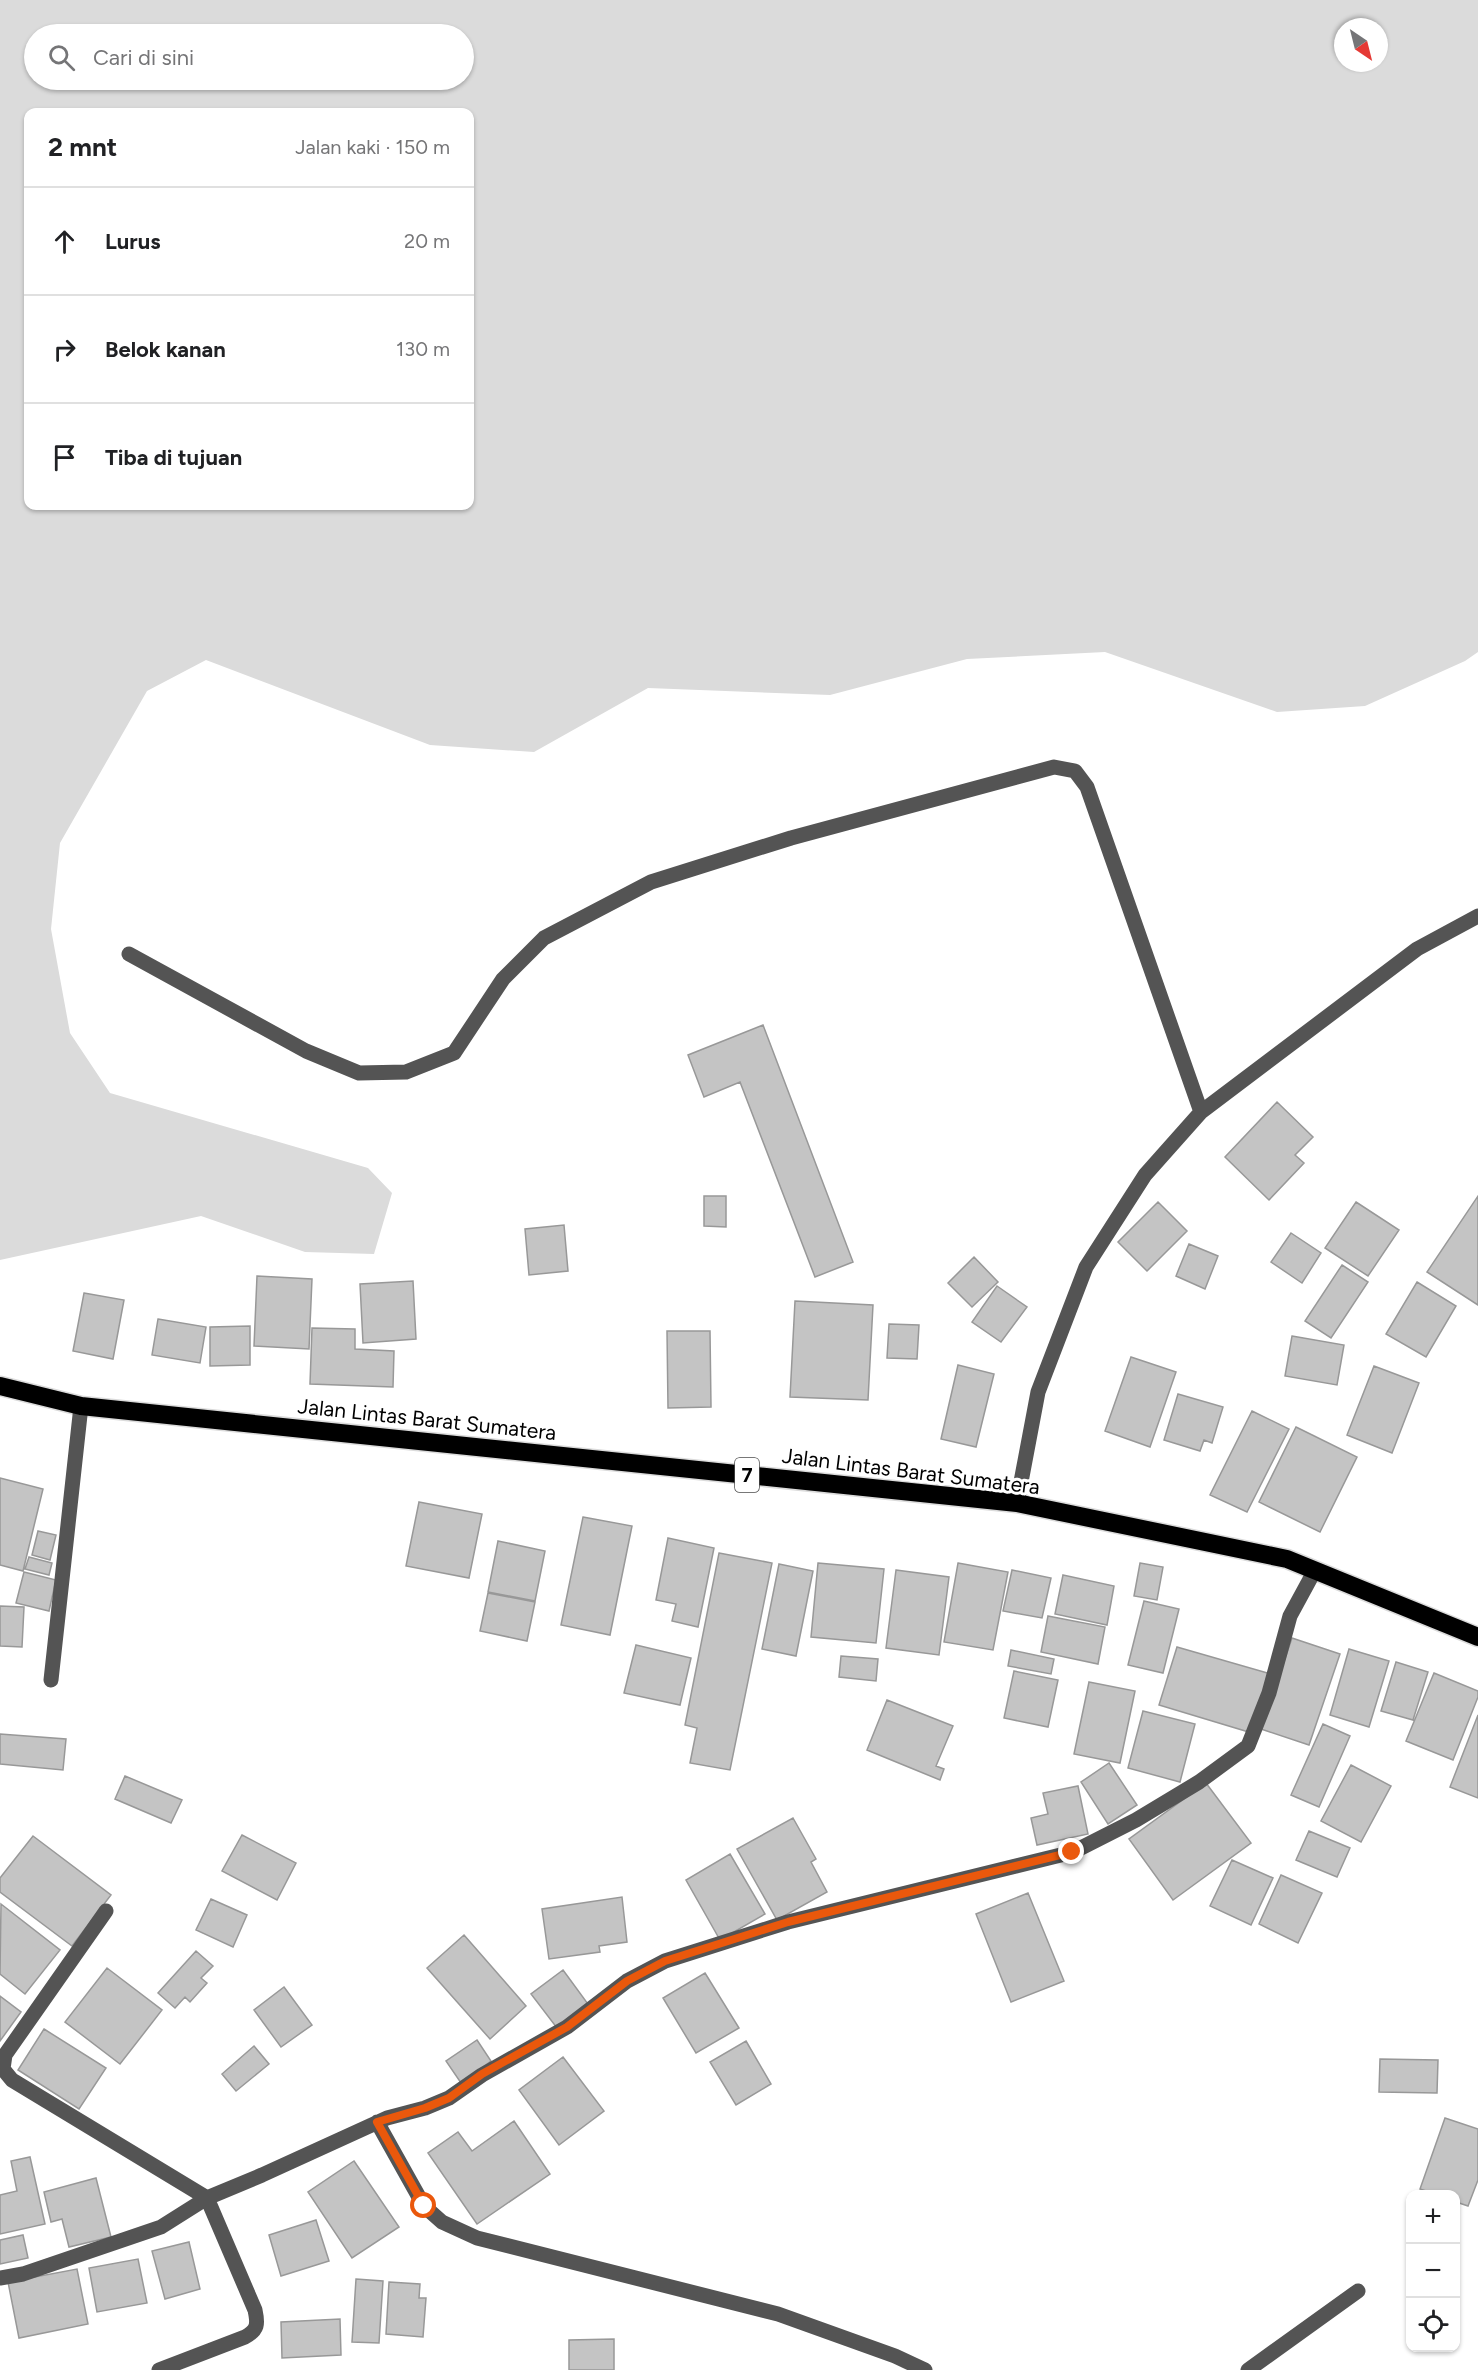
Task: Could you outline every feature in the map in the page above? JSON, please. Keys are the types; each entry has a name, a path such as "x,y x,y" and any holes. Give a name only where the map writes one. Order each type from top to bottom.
{"highway":[{"name":"Jalan Lintas Barat Sumatera","path":"0,1386 81,1406 1017,1503 1287,1559 1478,1637"}],"street":[{"path":"129,954 306,1051 359,1073 406,1072 454,1053 503,979 544,938 651,882 791,838 1053,767 1075,771 1087,787 1201,1112"},
{"path":"1017,1503 1038,1392 1086,1267 1145,1175 1201,1112 1417,949 1478,916"},
{"path":"51,1680 81,1406"},
{"path":"0,2278 23,2274 161,2227 207,2198 377,2122 425,2108 449,2098 482,2074 567,2027 627,1981 665,1961 788,1922 1072,1852 1136,1820 1199,1782 1248,1746 1269,1694 1290,1616 1315,1570"},
{"path":"106,1911 5,2055 3,2069 12,2080 207,2198 255,2310 258,2324 254,2333 159,2370"},
{"path":"377,2122 424,2206 442,2222 477,2238 778,2314 895,2356 925,2370"},
{"path":"1248,2370 1358,2291"}],"shaded area":[{"path":"0,0 1478,0 1478,652 1465,661 1365,706 1277,712 1105,652 967,659 830,695 648,688 534,752 430,745 206,660 147,691 60,843 51,929 70,1033 110,1093 368,1168 392,1193 374,1254 305,1252 201,1216 0,1260"}],"building":[{"path":"763,1025 853,1262 815,1277 740,1082 704,1097 688,1055"},
{"path":"1277,1102 1313,1137 1295,1155 1304,1163 1269,1200 1225,1157"},
{"path":"704,1196 726,1196 726,1227 704,1226"},
{"path":"1478,1196 1478,1305 1427,1272"},
{"path":"1158,1202 1187,1231 1147,1271 1118,1242"},
{"path":"1356,1202 1399,1230 1368,1276 1325,1248"},
{"path":"564,1225 568,1271 529,1275 525,1229"},
{"path":"1291,1233 1321,1253 1302,1283 1271,1262"},
{"path":"1189,1244 1218,1256 1205,1289 1176,1276"},
{"path":"974,1257 998,1282 972,1307 948,1283"},
{"path":"1342,1265 1368,1282 1331,1338 1305,1321"},
{"path":"257,1276 312,1279 309,1349 254,1346"},
{"path":"413,1281 416,1339 363,1343 360,1284"},
{"path":"1417,1282 1456,1306 1426,1357 1386,1334"},
{"path":"997,1286 1027,1307 1001,1342 972,1322"},
{"path":"84,1293 124,1300 113,1359 73,1351"},
{"path":"795,1301 873,1305 868,1400 790,1397"},
{"path":"158,1319 206,1327 200,1363 152,1355"},
{"path":"889,1324 919,1325 917,1359 887,1358"},
{"path":"250,1326 250,1365 210,1366 210,1327"},
{"path":"312,1328 355,1329 355,1349 394,1351 393,1387 310,1384"},
{"path":"667,1331 710,1331 711,1407 668,1408"},
{"path":"1292,1336 1344,1345 1337,1385 1285,1376"},
{"path":"1131,1357 1176,1372 1150,1447 1105,1431"},
{"path":"958,1365 994,1374 976,1447 941,1439"},
{"path":"1374,1366 1419,1383 1392,1453 1347,1435"},
{"path":"1178,1394 1223,1407 1212,1443 1204,1440 1200,1451 1164,1440"},
{"path":"1252,1411 1289,1429 1247,1512 1210,1495"},
{"path":"1296,1427 1357,1457 1320,1532 1259,1502"},
{"path":"0,1478 43,1489 23,1571 0,1565"},
{"path":"419,1502 482,1514 469,1578 406,1566"},
{"path":"583,1517 632,1526 610,1635 561,1625"},
{"path":"38,1531 56,1535 50,1560 32,1555"},
{"path":"668,1538 714,1548 698,1627 672,1621 676,1604 656,1600"},
{"path":"498,1541 545,1551 535,1601 488,1592"},
{"path":"719,1553 772,1563 730,1770 690,1763 697,1728 685,1725"},
{"path":"29,1557 52,1563 49,1575 25,1569"},
{"path":"818,1563 884,1569 876,1643 811,1637"},
{"path":"958,1563 1008,1572 993,1650 944,1642"},
{"path":"1140,1563 1163,1567 1157,1600 1134,1596"},
{"path":"779,1564 813,1571 796,1656 762,1649"},
{"path":"896,1570 949,1577 939,1655 886,1648"},
{"path":"1012,1570 1051,1578 1042,1618 1003,1611"},
{"path":"24,1572 56,1580 49,1611 16,1603"},
{"path":"1063,1575 1114,1586 1107,1625 1055,1614"},
{"path":"488,1593 535,1602 527,1641 480,1631"},
{"path":"1144,1601 1179,1609 1163,1673 1128,1665"},
{"path":"0,1606 24,1607 22,1647 0,1646"},
{"path":"1048,1616 1105,1627 1098,1664 1041,1652"},
{"path":"1292,1638 1340,1654 1309,1745 1261,1729"},
{"path":"636,1645 691,1658 680,1705 624,1693"},
{"path":"1177,1647 1271,1674 1252,1733 1159,1705"},
{"path":"1349,1649 1389,1661 1369,1727 1330,1715"},
{"path":"1011,1650 1054,1659 1051,1674 1008,1666"},
{"path":"841,1656 878,1659 876,1681 839,1677"},
{"path":"1396,1662 1428,1672 1413,1720 1381,1711"},
{"path":"1014,1671 1058,1680 1048,1727 1004,1718"},
{"path":"1434,1673 1478,1691 1478,1697 1453,1760 1406,1741"},
{"path":"1089,1682 1135,1691 1120,1763 1074,1754"},
{"path":"887,1700 953,1726 936,1766 944,1769 940,1780 867,1750"},
{"path":"1143,1711 1195,1724 1180,1782 1128,1768"},
{"path":"1478,1715 1478,1798 1450,1787"},
{"path":"1323,1724 1350,1736 1319,1807 1291,1795"},
{"path":"0,1734 66,1739 63,1770 0,1764"},
{"path":"1109,1763 1137,1805 1108,1824 1081,1782"},
{"path":"1351,1765 1391,1786 1361,1842 1321,1821"},
{"path":"125,1776 182,1800 171,1823 115,1799"},
{"path":"1206,1783 1251,1843 1173,1900 1129,1839"},
{"path":"1078,1786 1088,1834 1037,1845 1031,1818 1048,1814 1043,1793"},
{"path":"793,1818 816,1859 811,1862 827,1892 777,1920 737,1849"},
{"path":"1309,1831 1350,1848 1337,1877 1296,1860"},
{"path":"242,1835 296,1863 277,1900 222,1871"},
{"path":"33,1836 111,1895 72,1946 0,1892 0,1878"},
{"path":"730,1854 765,1914 720,1940 686,1880"},
{"path":"1232,1860 1273,1878 1251,1925 1210,1906"},
{"path":"1281,1875 1322,1893 1298,1943 1259,1924"},
{"path":"1028,1893 1064,1981 1011,2002 976,1914"},
{"path":"622,1897 627,1942 599,1946 600,1952 549,1959 542,1909"},
{"path":"211,1899 247,1915 233,1947 196,1930"},
{"path":"1,1904 60,1950 25,1994 0,1974"},
{"path":"464,1935 526,2006 490,2039 427,1968"},
{"path":"196,1951 213,1966 201,1978 207,1983 190,2002 185,1997 175,2008 158,1993"},
{"path":"107,1968 162,2010 120,2064 65,2022"},
{"path":"563,1970 588,2004 557,2028 531,1994"},
{"path":"705,1973 739,2028 696,2053 663,1998"},
{"path":"284,1987 312,2025 281,2047 254,2010"},
{"path":"0,1996 21,2012 0,2041"},
{"path":"44,2029 106,2068 79,2109 18,2070"},
{"path":"477,2040 491,2061 461,2083 446,2061"},
{"path":"746,2041 771,2084 736,2105 710,2062"},
{"path":"254,2046 269,2064 236,2091 222,2074"},
{"path":"563,2057 604,2111 559,2145 519,2090"},
{"path":"1380,2059 1438,2060 1437,2093 1379,2092"},
{"path":"1445,2118 1478,2129 1478,2180 1468,2206 1460,2203 1460,2190 1420,2189"},
{"path":"514,2121 550,2174 477,2224 428,2153 458,2132 472,2151"},
{"path":"30,2157 45,2224 0,2234 0,2195 17,2191 11,2161"},
{"path":"354,2161 399,2227 352,2258 308,2192"},
{"path":"96,2178 111,2237 69,2247 62,2219 51,2222 44,2192"},
{"path":"316,2220 329,2261 281,2276 269,2235"},
{"path":"23,2235 28,2258 0,2264 0,2240"},
{"path":"189,2242 200,2289 165,2299 152,2251"},
{"path":"138,2259 147,2303 97,2312 89,2268"},
{"path":"77,2269 88,2324 19,2338 8,2282"},
{"path":"356,2279 383,2281 379,2343 352,2342"},
{"path":"389,2282 420,2284 419,2298 426,2298 423,2337 386,2334"},
{"path":"340,2319 341,2355 282,2358 281,2322"},
{"path":"614,2339 614,2370 569,2370 569,2340"}],"route":[{"path":"424,2206 377,2122 425,2108 449,2098 482,2074 567,2027 627,1981 665,1961 788,1922 1072,1852"}]}
